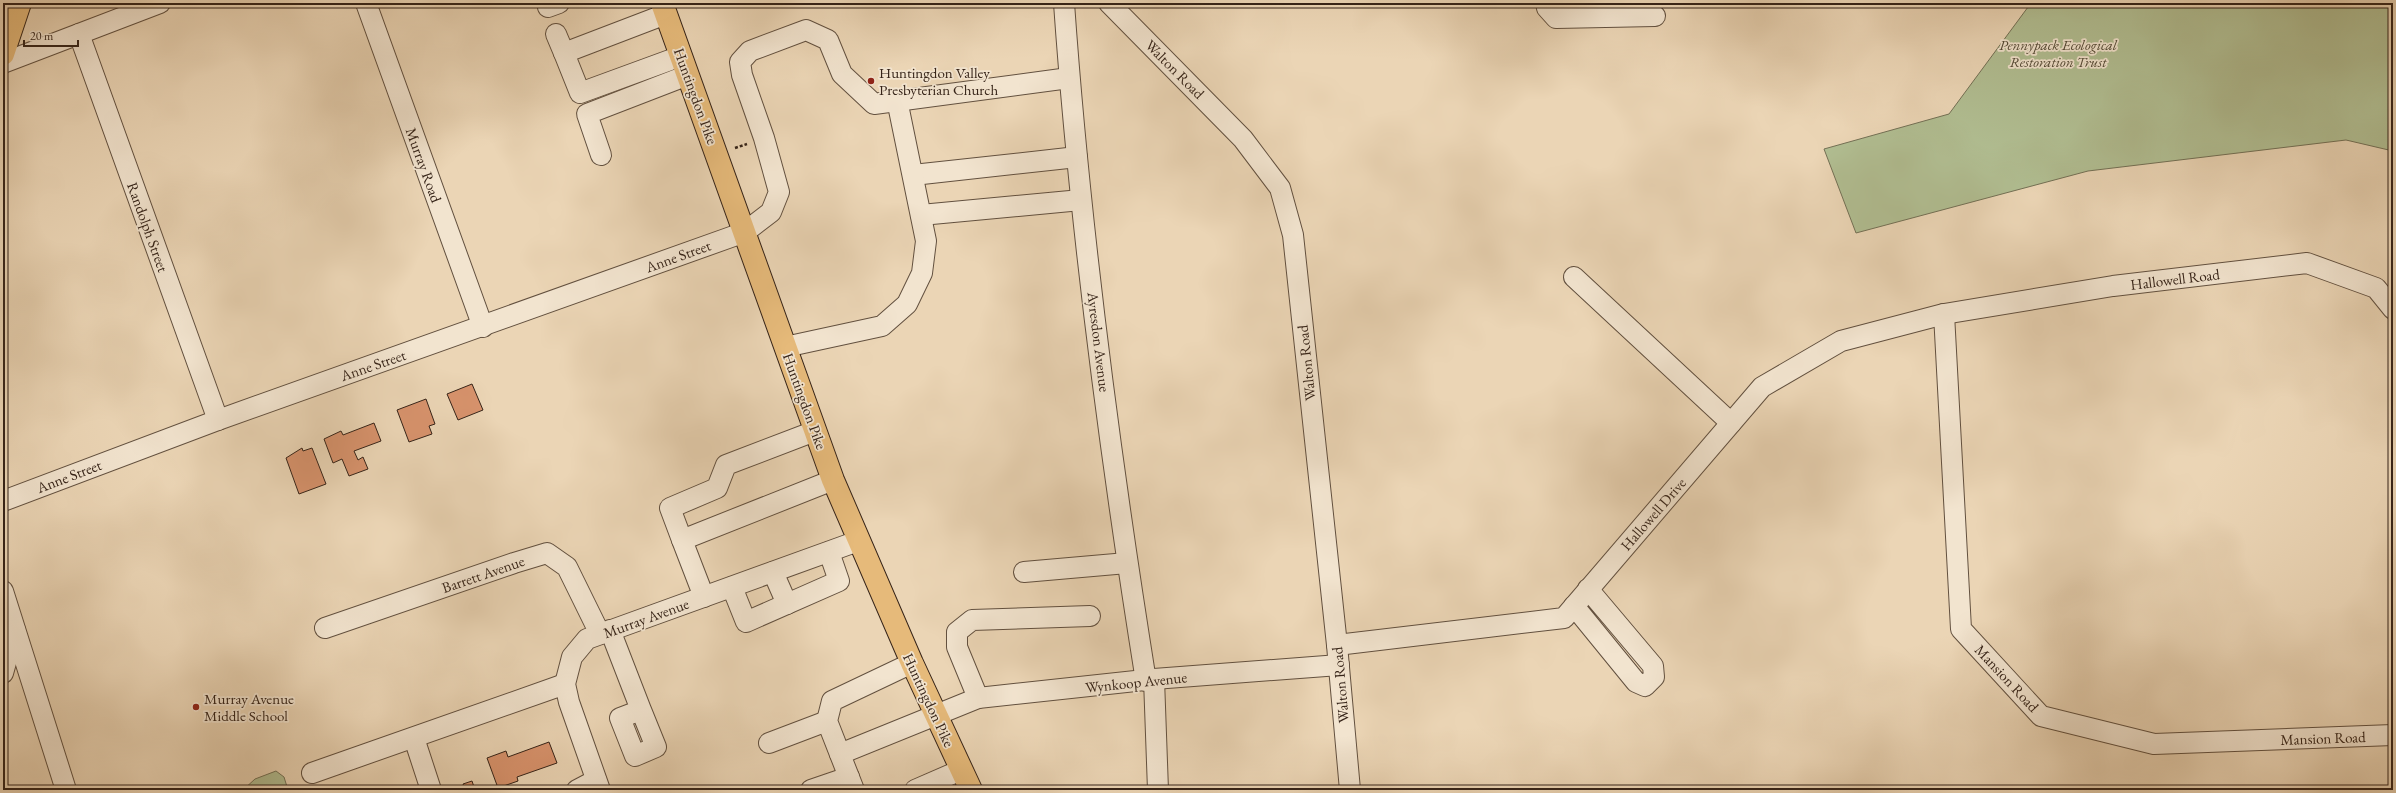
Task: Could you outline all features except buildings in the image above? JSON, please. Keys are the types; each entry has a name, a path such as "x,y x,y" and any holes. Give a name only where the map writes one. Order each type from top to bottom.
{"main road":[{"path":"3,54 20,3"},
{"name":"Huntingdon Pike","path":"664,8 833,480 858,541 912,663 971,790"}],"street":[{"path":"3,63 79,34 129,9 160,3"},
{"name":"Murray Road","path":"366,3 483,326"},
{"name":"Ayresdon Avenue","path":"1064,3 1069,78 1081,200 1127,563 1150,680 1158,790"},
{"name":"Walton Road","path":"1109,3 1243,139 1280,188 1293,235 1337,644 1350,790"},
{"path":"1546,3 1547,8 1556,18 1655,16"},
{"path":"564,53 664,8"},
{"name":"Anne Street","path":"3,501 218,420 745,232 771,212 779,192 764,138 742,75 740,62 750,51 806,30 828,40 842,74 874,104 898,100"},
{"name":"Randolph Street","path":"79,34 218,420"},
{"path":"556,34 580,93 684,65"},
{"path":"601,155 587,114 684,65"},
{"path":"786,347 882,326 907,304 922,273 926,241 898,100 1069,78"},
{"path":"913,176 1077,157"},
{"path":"921,215 1081,200"},
{"name":"Hallowell Road","path":"1944,314 2112,286 2307,263 2376,288 2393,309"},
{"path":"1574,277 1731,423"},
{"name":"Hallowell Drive","path":"1337,644 1564,618 1762,387 1841,341 1944,314"},
{"name":"Mansion Road","path":"1944,314 1961,629 2041,716 2154,744 2393,735"},
{"path":"704,597 670,508 717,488 726,465 815,431"},
{"path":"682,540 833,480"},
{"name":"Murray Avenue","path":"598,785 569,702 565,684 572,657 587,639 858,541"},
{"path":"732,587 746,622 839,581 829,552"},
{"name":"Barrett Avenue","path":"325,628 514,563 548,553 567,567 605,632"},
{"path":"1024,572 1127,563"},
{"path":"773,572 787,604"},
{"path":"1574,606 1636,682 1645,686 1654,677 1653,666 1588,589"},
{"path":"3,591 66,790"},
{"path":"978,698 957,646 957,632 972,620 1090,616"},
{"path":"3,673 15,630"},
{"path":"605,632 641,710"},
{"path":"811,790 852,783 827,721 832,701 912,663"},
{"name":"Wynkoop Avenue","path":"840,754 978,698 1150,680 1339,664"},
{"path":"312,773 565,684"},
{"path":"769,743 827,721"},
{"path":"414,738 431,790"},
{"path":"915,790 961,770"},
{"path":"577,790 598,785"}],"green space":[{"name":"Pennypack Ecological Restoration Trust","path":"2031,3 2393,3 2393,151 2346,140 2088,171 1856,233 1824,149 1949,114"},
{"path":"276,771 284,777 288,790 243,790 255,779"}],"place":[{"name":"Huntingdon Valley Presbyterian Church","path":"871,81"},
{"name":"Murray Avenue Middle School","path":"196,707"}]}
